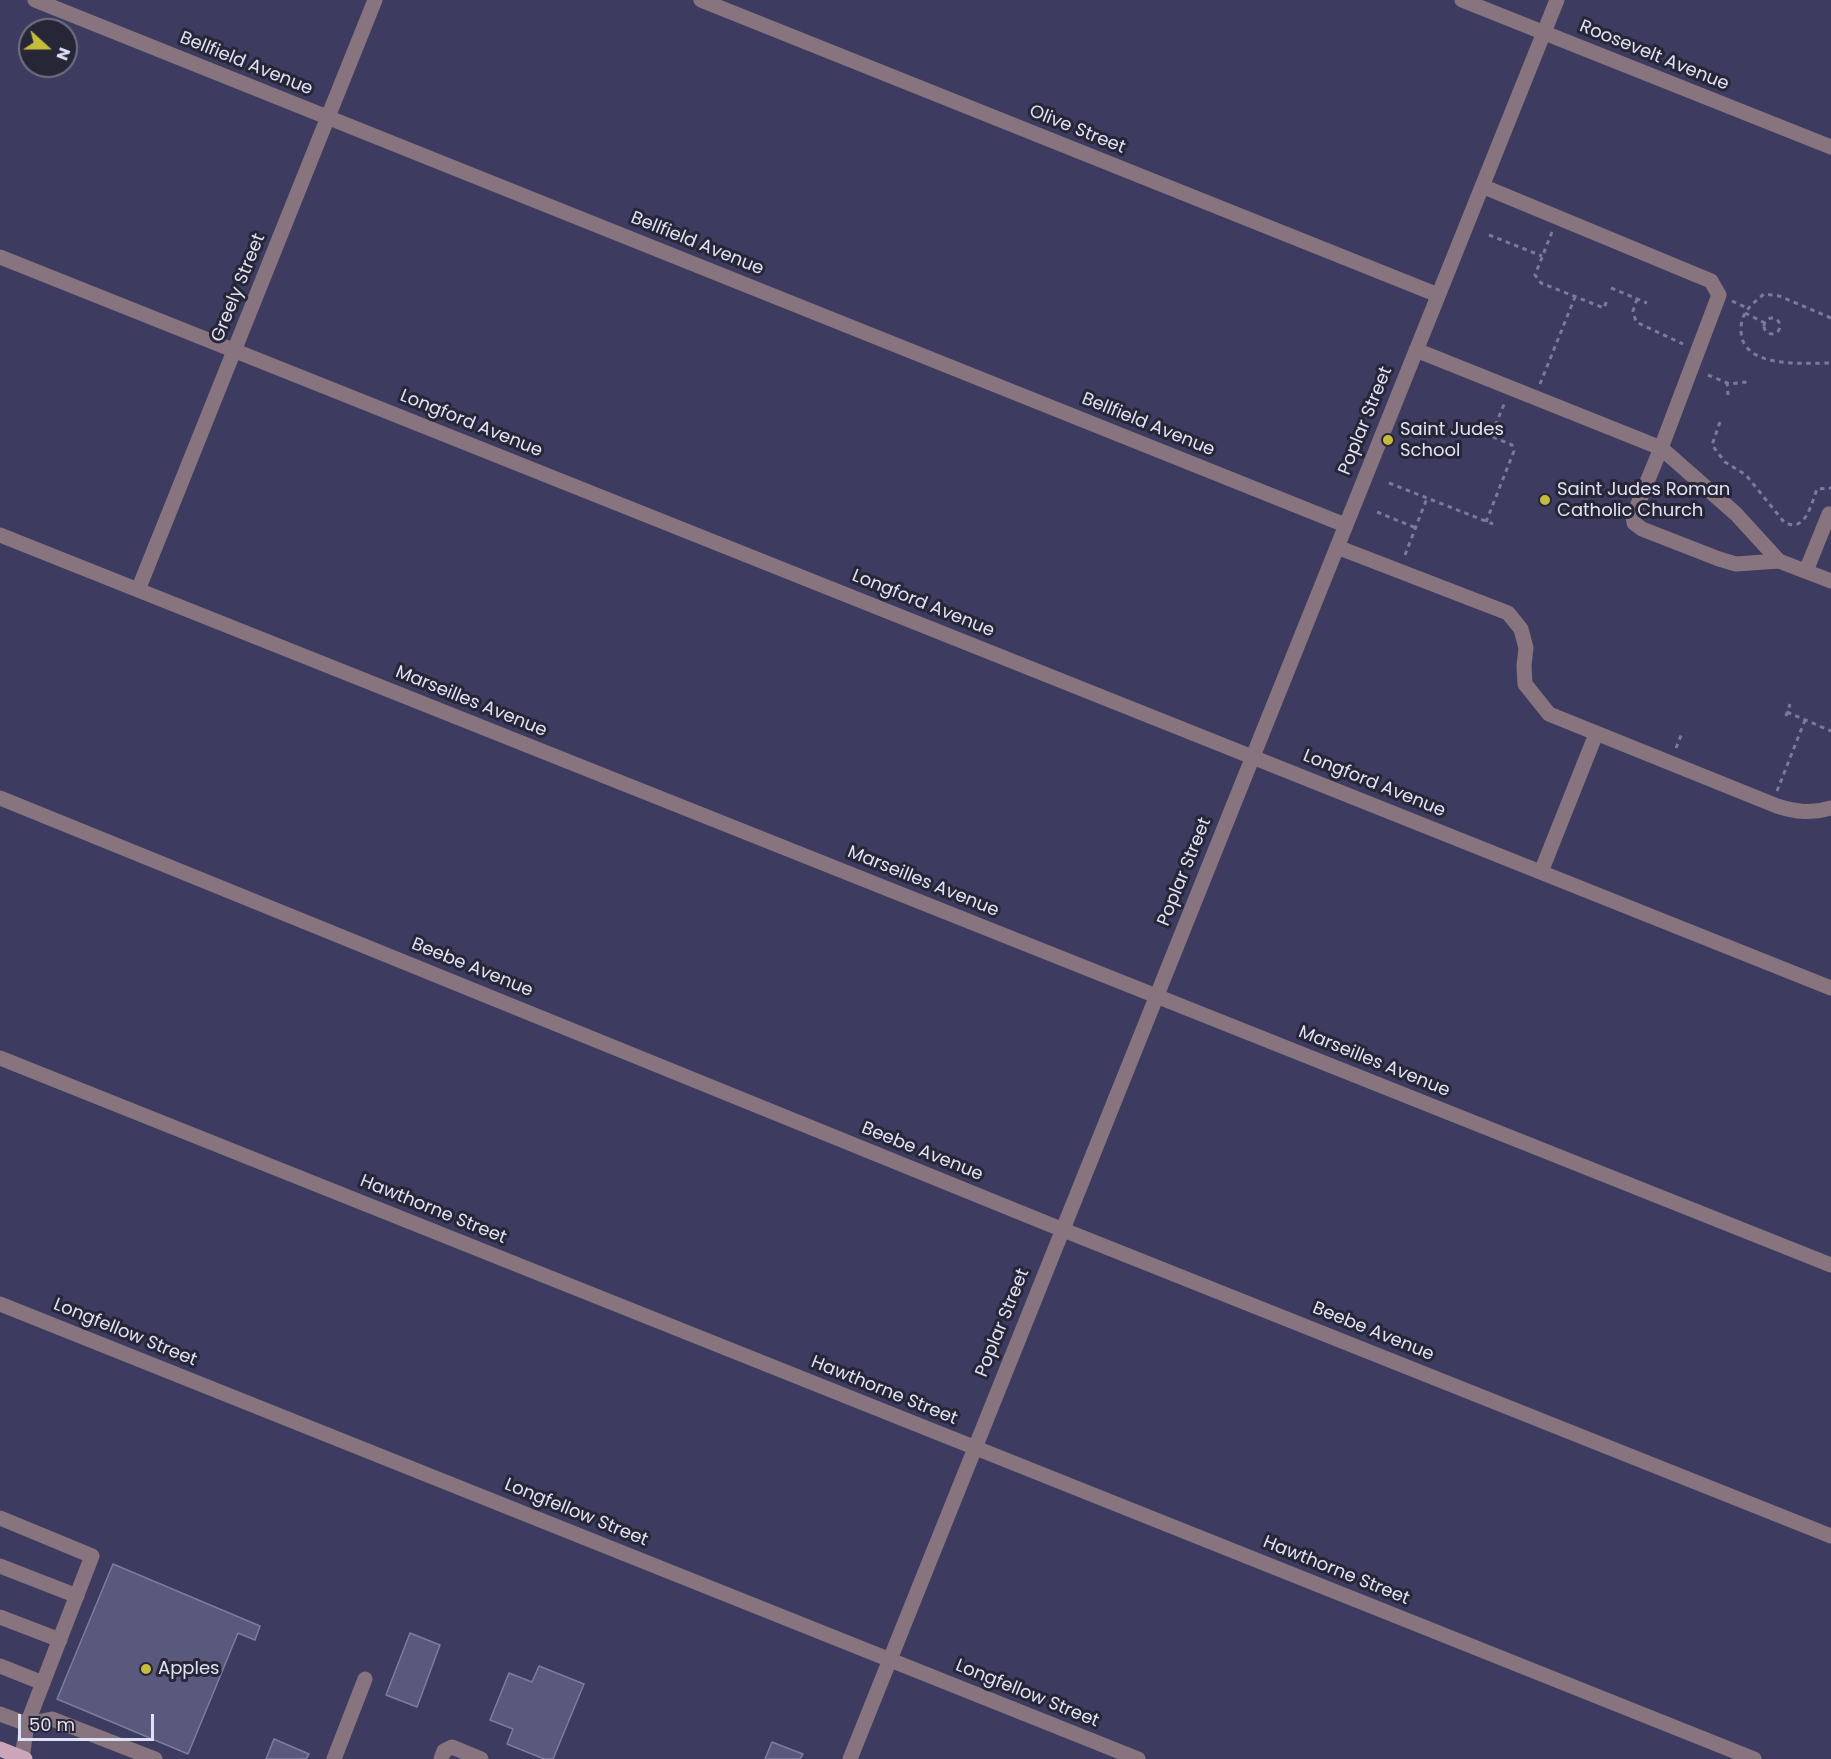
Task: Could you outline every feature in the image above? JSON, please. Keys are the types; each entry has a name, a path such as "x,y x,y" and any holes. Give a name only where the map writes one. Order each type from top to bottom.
{"main road":[{"path":"0,1749 24,1758"}],"street":[{"name":"Bellfield Avenue","path":"35,0 1345,525"},
{"name":"Greely Street","path":"138,590 375,0"},
{"name":"Olive Street","path":"701,0 1438,295"},
{"name":"Roosevelt Avenue","path":"1462,0 1831,147"},
{"name":"Poplar Street","path":"850,1759 1557,0"},
{"path":"1482,186 1711,281 1719,294 1633,516 1634,523 1642,529 1736,564 1779,561 1831,581"},
{"name":"Longford Avenue","path":"0,256 1831,988"},
{"path":"1416,350 1661,448 1736,514 1779,561"},
{"path":"1806,571 1829,514 1831,514"},
{"name":"Marseilles Avenue","path":"0,535 1831,1265"},
{"path":"1337,547 1508,613 1521,628 1526,648 1525,684 1549,714 1793,812 1810,813 1831,808"},
{"path":"1541,872 1596,734"},
{"name":"Beebe Avenue","path":"0,798 1062,1230 1831,1536"},
{"name":"Hawthorne Street","path":"0,1058 1754,1759"},
{"name":"Longfellow Street","path":"0,1304 1138,1759"},
{"path":"0,1518 92,1556 27,1724 24,1758"},
{"path":"0,1566 77,1596"},
{"path":"0,1617 60,1640"},
{"path":"0,1666 43,1683"},
{"path":"334,1759 365,1679"},
{"path":"0,1714 27,1724 52,1719 155,1759"},
{"path":"441,1759 444,1751 452,1748 481,1759"}],"path":[{"path":"1554,228 1535,275 1536,279 1540,283 1604,308 1607,300"},
{"path":"1489,235 1542,256"},
{"path":"1611,288 1647,303"},
{"path":"1831,318 1779,296 1764,294 1747,308 1740,327 1744,345 1758,356 1785,363 1831,363"},
{"path":"1539,389 1575,297"},
{"path":"1637,299 1633,311 1635,322 1688,346"},
{"path":"1745,313 1765,323"},
{"path":"1771,318 1776,319 1779,323 1779,330 1772,334 1767,333 1764,328 1765,323 1771,318"},
{"path":"1708,375 1730,384 1745,382 1749,386"},
{"path":"1727,382 1728,394"},
{"path":"1486,522 1514,451 1512,445 1491,436 1504,402"},
{"path":"1720,422 1712,445 1725,462 1746,475 1784,522 1790,526 1801,524 1805,519 1817,489 1831,488"},
{"path":"1389,483 1493,524"},
{"path":"1401,563 1427,498"},
{"path":"1377,512 1416,528"},
{"path":"1790,704 1786,714 1831,731"},
{"path":"1777,791 1805,720"}],"building":[{"name":"Apples","path":"113,1564 260,1626 255,1640 238,1633 188,1754 57,1699"},
{"path":"410,1633 440,1645 417,1707 386,1695"},
{"path":"539,1666 584,1684 553,1759 544,1759 507,1744 513,1729 490,1720 509,1673 532,1682"},
{"path":"274,1739 309,1754 306,1759 266,1759"},
{"path":"772,1742 803,1754 800,1759 765,1759"}],"place":[{"name":"Saint Judes School","path":"1388,440"},
{"name":"Saint Judes Roman Catholic Church","path":"1545,500"},
{"name":"Apples","path":"146,1669"}]}
